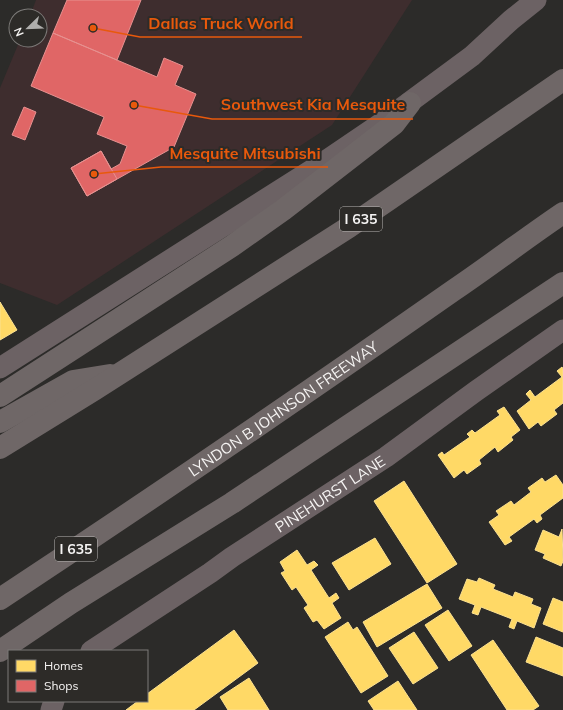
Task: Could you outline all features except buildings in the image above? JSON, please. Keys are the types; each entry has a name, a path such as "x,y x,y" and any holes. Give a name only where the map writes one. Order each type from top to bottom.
{"highway":[{"name":"I 635","path":"0,448 120,374 349,228 563,80"},
{"path":"0,396 232,246 327,177 394,124 410,103"},
{"name":"LYNDON B JOHNSON FREEWAY","path":"0,599 340,370 456,290 563,213"},
{"path":"0,651 70,603 259,486 563,283"},
{"path":"0,422 73,381 120,374"}],"main road":[{"path":"0,368 324,162 410,103 472,56 511,20 536,0"},
{"name":"PINEHURST LANE","path":"94,650 232,557 386,457 563,330"}],"shaded area":[{"path":"36,0 412,0 332,125 57,305 0,283 0,88 17,48 48,48 48,8 33,8"}],"place":[{"name":"Dallas Truck World","path":"93,28"},
{"name":"Southwest Kia Mesquite","path":"134,105"},
{"name":"Mesquite Mitsubishi","path":"94,174"}]}
